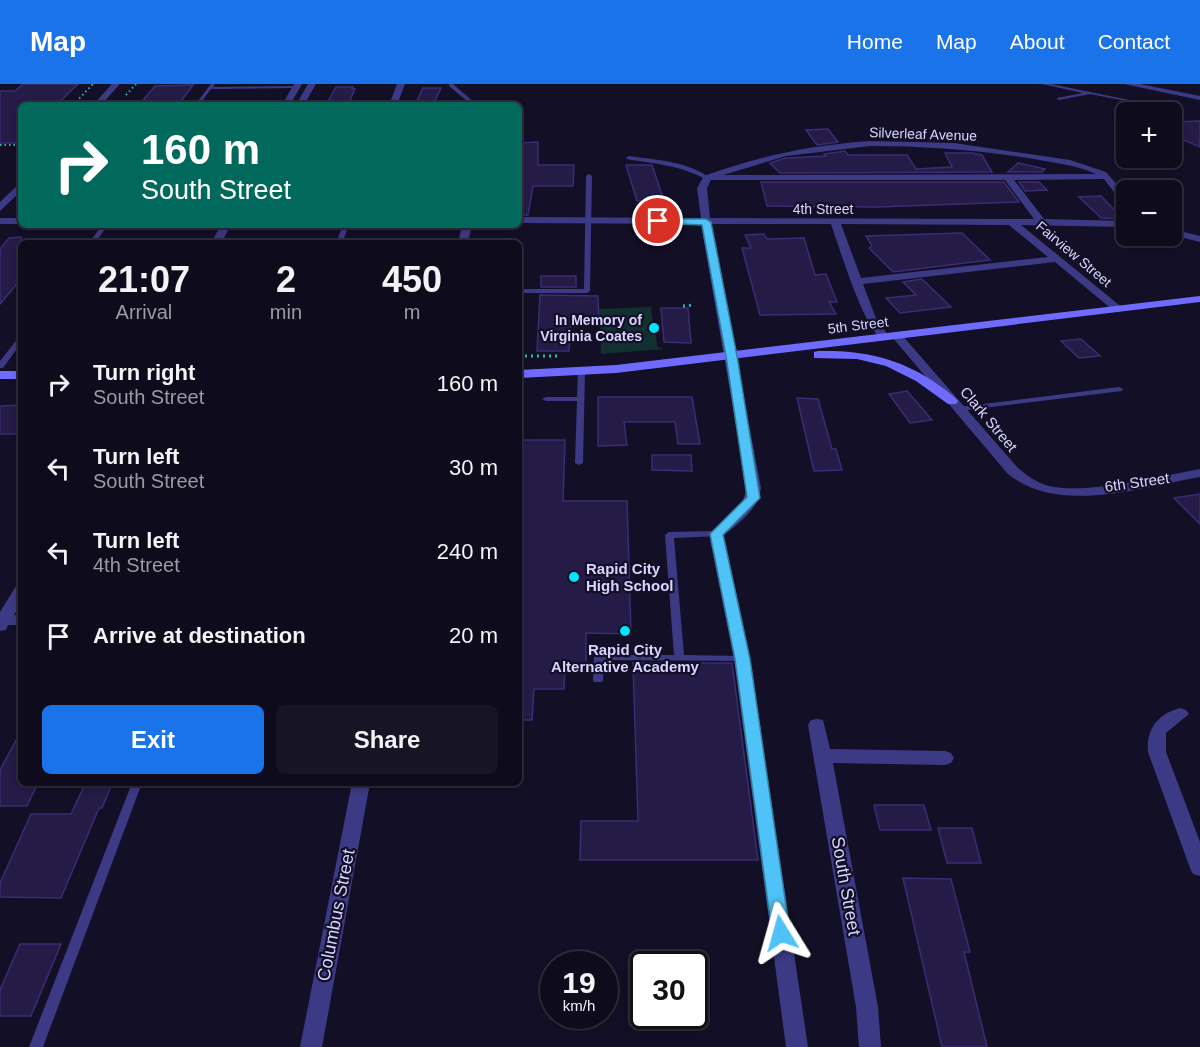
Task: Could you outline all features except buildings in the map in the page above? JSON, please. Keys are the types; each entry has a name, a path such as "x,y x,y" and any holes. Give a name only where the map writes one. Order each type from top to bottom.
{"main road":[{"name":"5th Street","path":"522,374 581,372 732,356 1200,299"},
{"path":"752,353 790,357 835,353 875,357 907,368 956,405"},
{"path":"0,375 18,375"}],"street":[{"path":"100,102 116,84"},
{"path":"302,102 312,84"},
{"path":"394,102 401,84"},
{"path":"1128,84 1200,98"},
{"path":"288,102 297,86"},
{"name":"Silverleaf Avenue","path":"707,178 770,157 833,147 904,144 991,150 1070,164 1107,177"},
{"path":"991,150 1002,164 1005,178 1041,222"},
{"path":"797,1047 742,659 716,534 754,498 702,188 707,178 1107,177 1116,189"},
{"path":"0,208 18,188"},
{"name":"4th Street","path":"522,220 1116,224"},
{"path":"0,221 18,221"},
{"path":"835,222 872,322 884,337"},
{"name":"Fairview Street","path":"1012,222 1118,309"},
{"path":"1182,234 1200,238"},
{"path":"857,282 1057,259"},
{"name":"Clark Street","path":"897,336 1021,479 1050,490 1075,491"},
{"name":"6th Street","path":"1075,491 1200,473"},
{"path":"1,622 18,594"},
{"path":"1,622 18,620"},
{"path":"1180,714 1158,729 1155,737 1157,752 1200,868"},
{"name":"South Street","path":"817,725 867,1007 870,1047"},
{"path":"823,756 945,758"},
{"name":"Columbus Street","path":"311,1047 360,786"}],"lane":[{"path":"1044,84 1138,102"},
{"path":"451,85 471,102"},
{"path":"199,102 211,86 297,86"},
{"path":"1059,99 1093,92"},
{"path":"628,158 689,167 707,178"},
{"path":"522,291 587,291 589,176"},
{"path":"0,366 18,342"},
{"path":"579,463 581,372"},
{"path":"956,405 1119,389"},
{"path":"546,399 580,399"},
{"path":"679,658 669,535 716,534"},
{"path":"598,680 599,657 742,659"},
{"path":"36,1047 136,786"}],"path":[{"path":"76,102 93,84"},
{"path":"0,145 18,145"},
{"path":"684,306 693,305"}],"green space":[{"path":"651,307 653,323 648,328 656,335 657,346 664,349 601,354 599,309"}],"place":[{"name":"In Memory of Virginia Coates","path":"654,328"},
{"name":"Rapid City High School","path":"574,577"},
{"name":"Rapid City Alternative Academy","path":"625,631"}],"route":[{"path":"658,221 706,222 732,356 754,498 716,534 742,659 781,933"}]}
